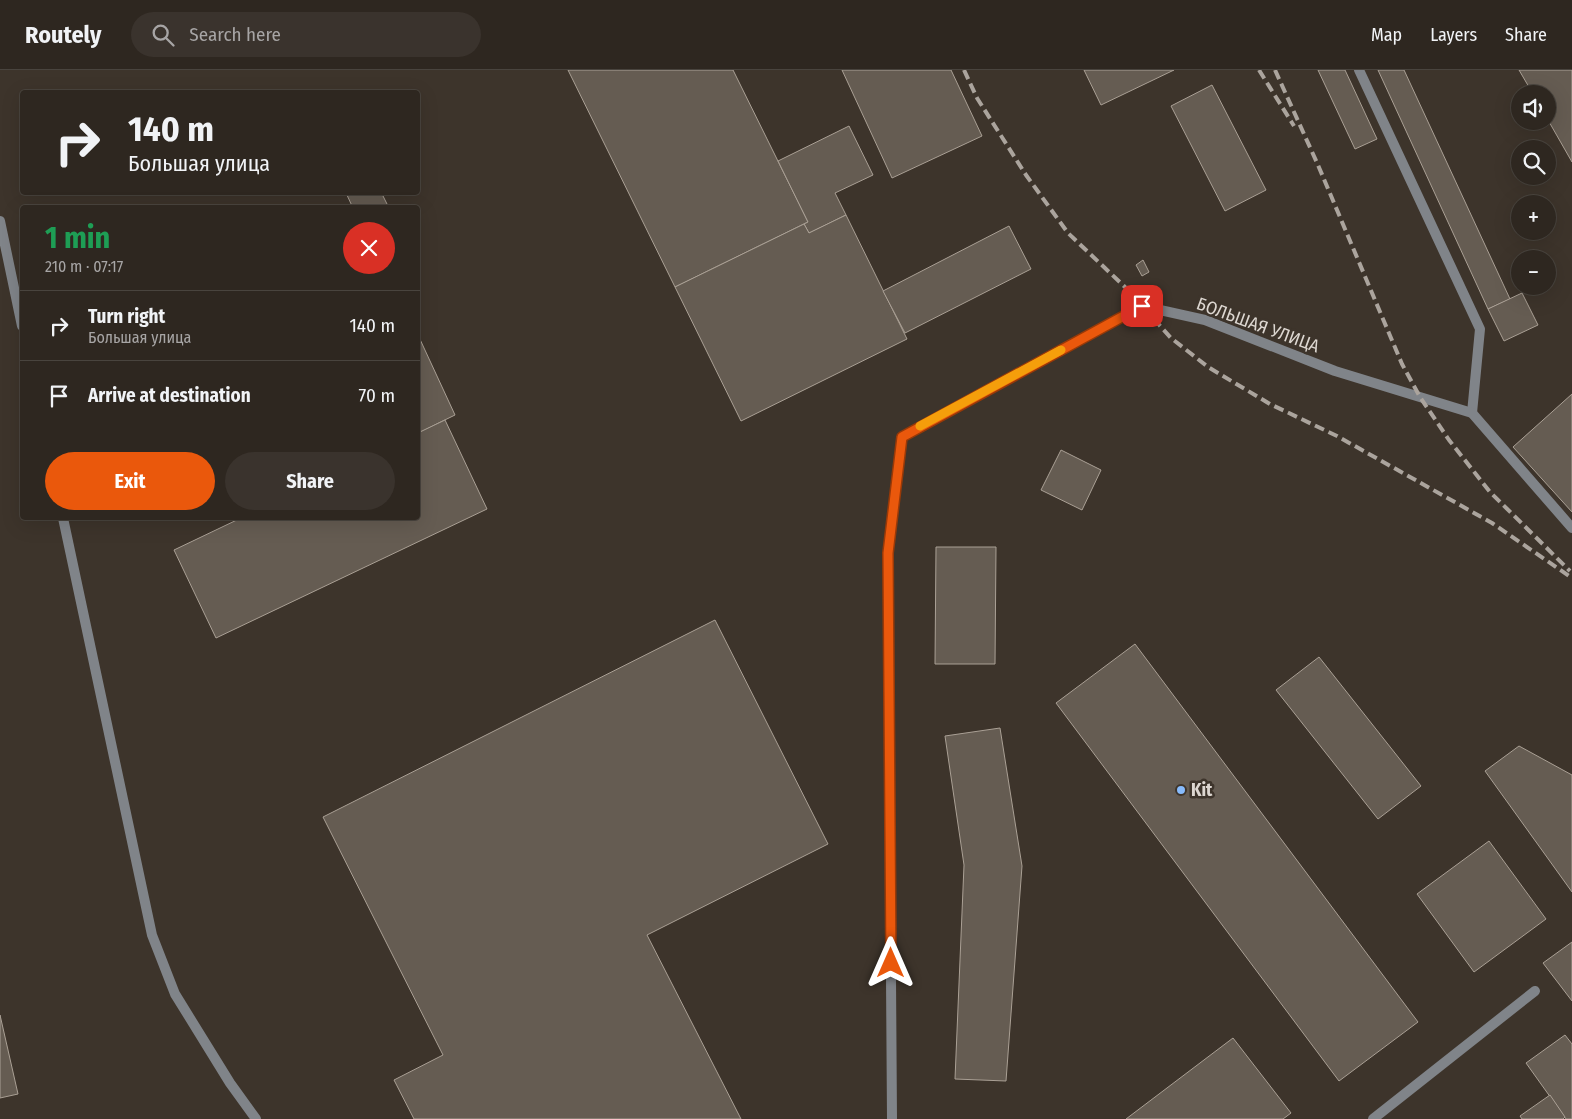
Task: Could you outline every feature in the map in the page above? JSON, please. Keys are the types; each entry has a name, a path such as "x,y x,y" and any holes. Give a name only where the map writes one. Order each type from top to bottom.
{"street":[{"path":"1359,70 1480,329 1472,413 1572,528"},
{"path":"0,221 20,316"},
{"name":"БОЛЬШАЯ УЛИЦА","path":"892,1119 888,553 902,437 1142,306 1205,320 1335,371 1472,413"},
{"path":"63,520 152,935 176,994 230,1083 256,1119"},
{"path":"1373,1119 1535,991"}],"building":[{"path":"568,70 733,70 808,222 675,287"},
{"path":"842,70 951,70 982,136 892,178"},
{"path":"1084,70 1174,70 1101,105"},
{"path":"1318,70 1345,70 1377,139 1355,149"},
{"path":"1378,70 1404,70 1510,299 1488,309"},
{"path":"1519,70 1572,70 1572,162 1554,130 1556,130 1556,85 1528,85"},
{"path":"1212,85 1266,190 1225,211 1171,106"},
{"path":"849,126 873,175 835,193 846,215 809,233 804,224 808,222 778,161"},
{"path":"347,195 382,195 388,205 352,205"},
{"path":"846,215 907,339 741,421 675,287 804,224 809,233"},
{"path":"1009,226 1031,269 905,333 883,291"},
{"path":"1143,260 1149,272 1142,276 1136,265"},
{"path":"1518,295 1523,295 1538,325 1504,341 1488,309"},
{"path":"420,339 455,415 420,432"},
{"path":"1572,394 1572,512 1513,447"},
{"path":"445,420 487,509 216,638 174,550 237,520 420,520 420,432"},
{"path":"1061,450 1101,470 1082,510 1041,490"},
{"path":"936,547 996,547 995,664 935,664"},
{"path":"715,620 828,844 647,935 741,1119 414,1119 394,1080 443,1055 323,817"},
{"path":"1135,644 1418,1022 1339,1081 1056,703"},
{"path":"1319,657 1421,786 1378,819 1276,690"},
{"path":"1000,728 1022,866 1006,1081 955,1079 964,865 945,736"},
{"path":"1519,746 1572,775 1572,892 1485,771"},
{"path":"1489,841 1546,919 1474,972 1417,894"},
{"path":"1572,942 1572,1001 1543,963"},
{"path":"0,1015 18,1094 0,1098"},
{"path":"1565,1035 1572,1044 1572,1119 1566,1119 1526,1063"},
{"path":"1233,1038 1291,1113 1283,1119 1126,1119"},
{"path":"1550,1095 1565,1117 1563,1119 1522,1119 1520,1116"}],"railway":[{"path":"964,70 977,98 1026,175 1068,233 1125,287 1171,338 1208,367 1270,404 1337,436 1492,523 1572,578"},
{"path":"1259,70 1294,126"},
{"path":"1275,70 1318,165 1402,364 1420,397 1449,440 1490,492 1570,571"}],"slow traffic":[{"path":"920,426 1061,350"}],"place":[{"name":"Kit","path":"1181,790"}],"route":[{"path":"891,963 888,553 902,437 1142,306"}]}
